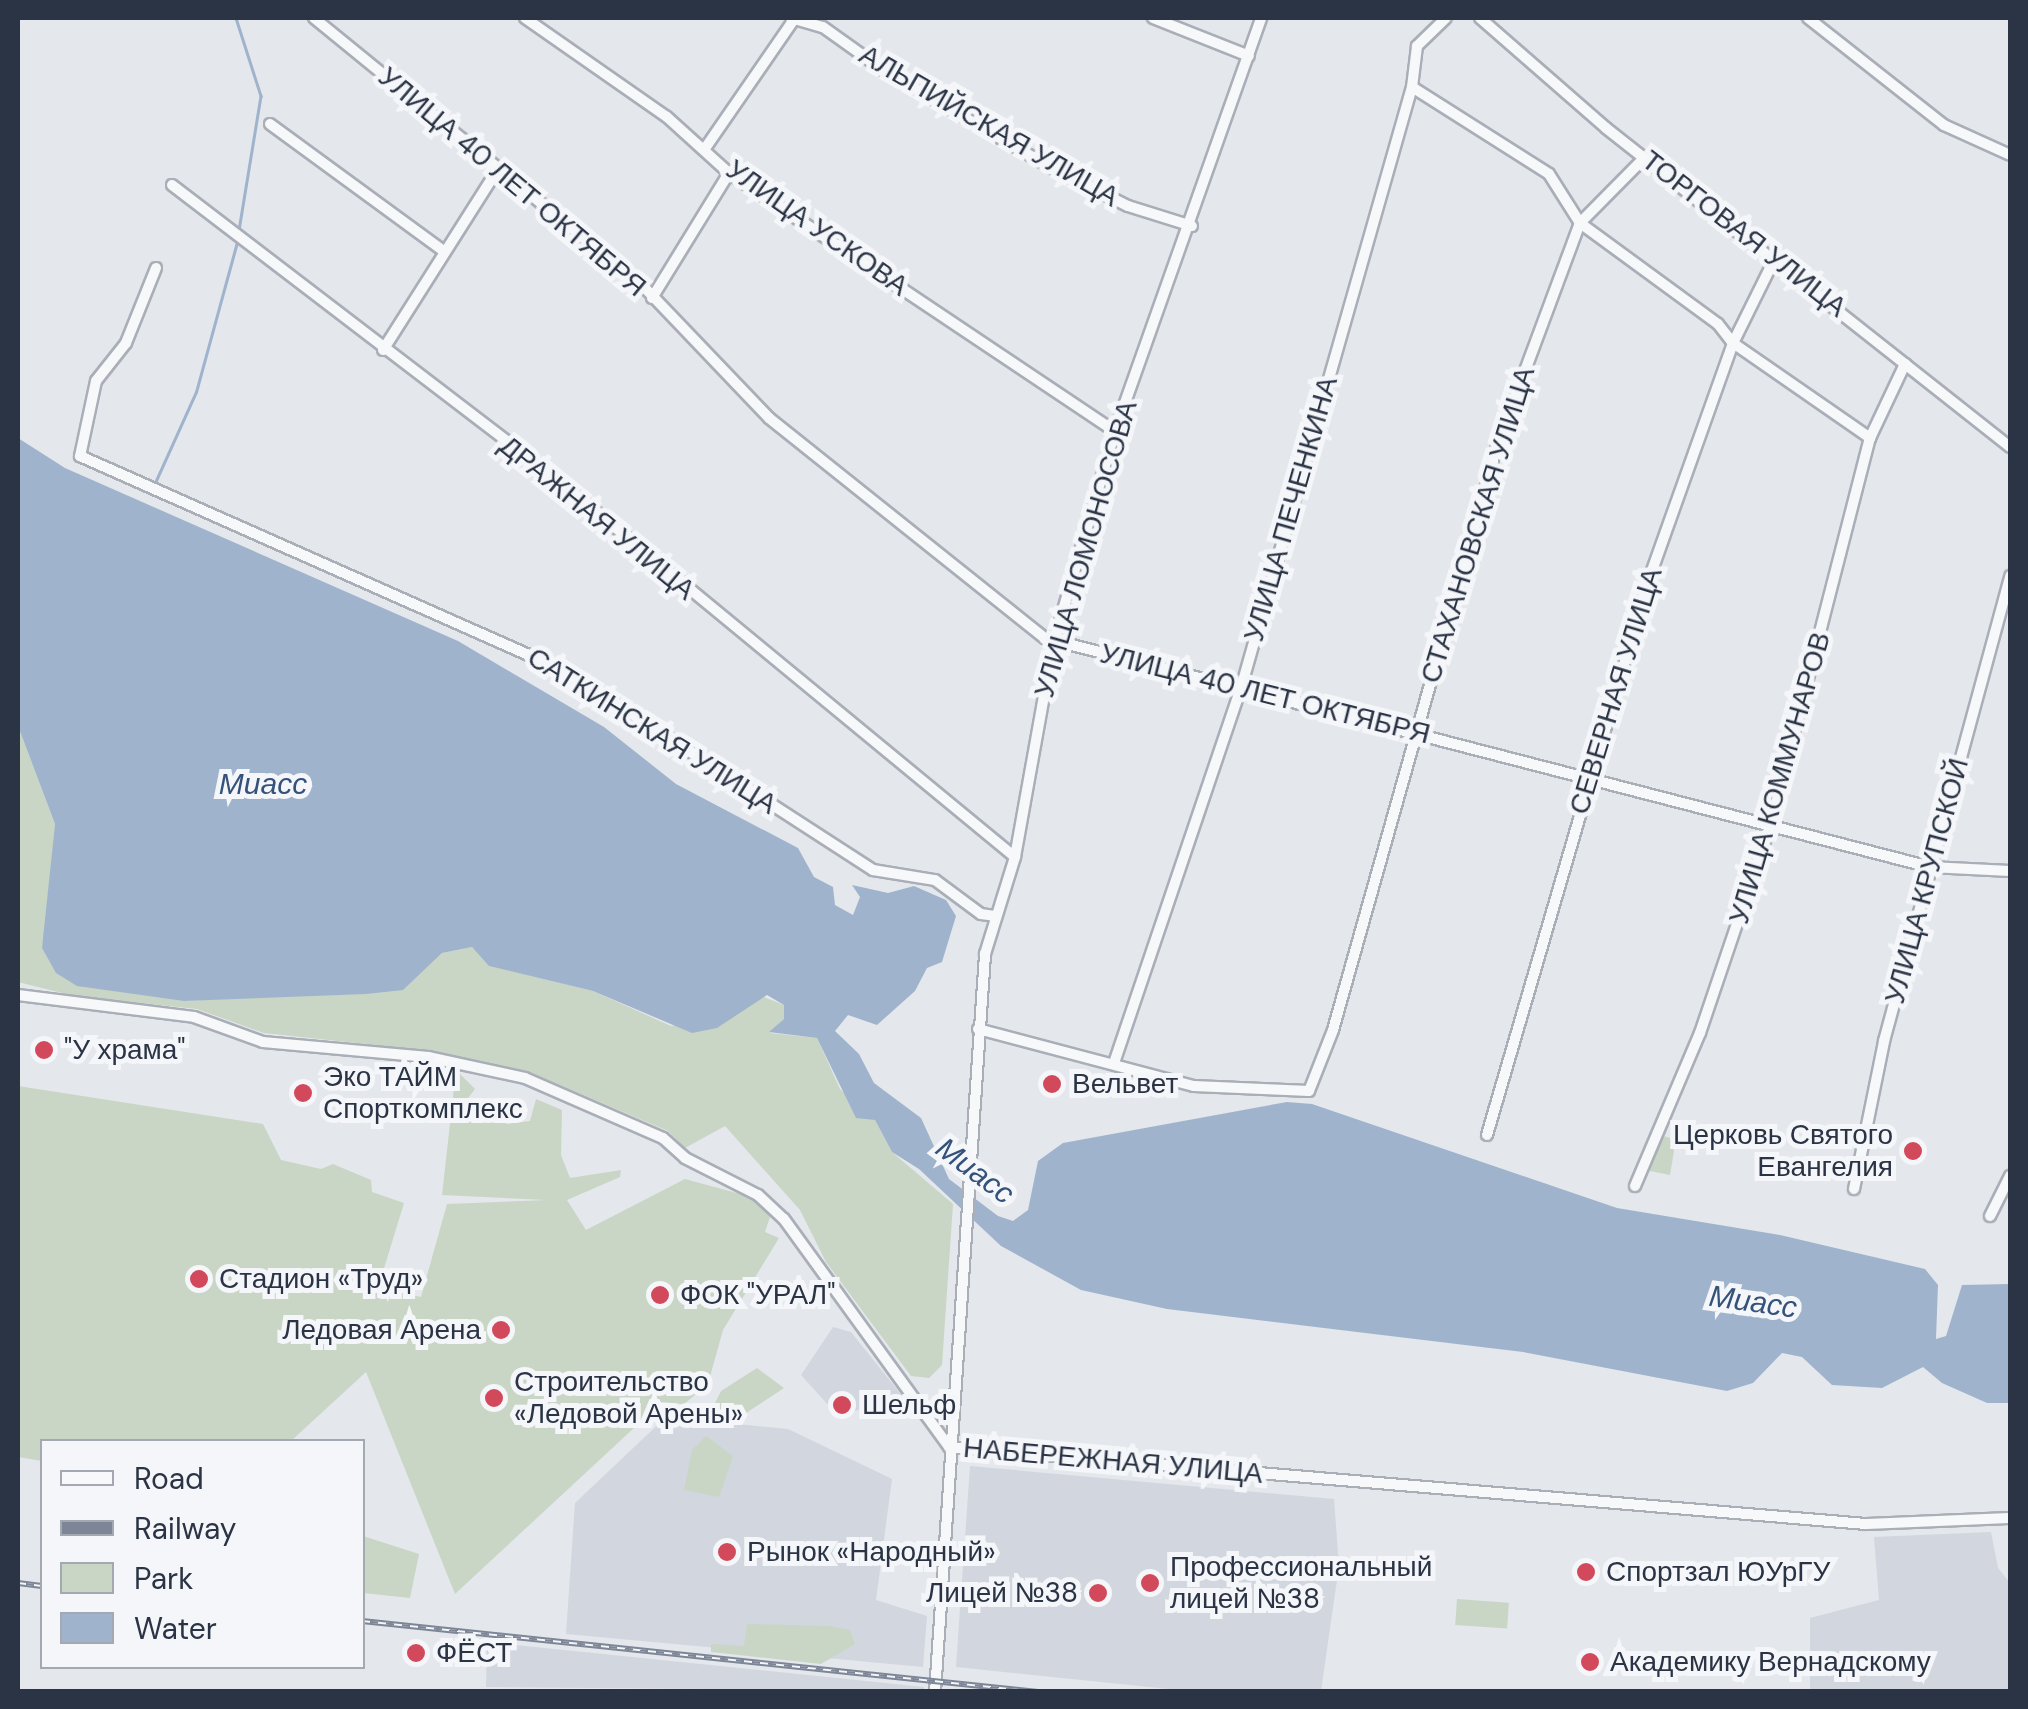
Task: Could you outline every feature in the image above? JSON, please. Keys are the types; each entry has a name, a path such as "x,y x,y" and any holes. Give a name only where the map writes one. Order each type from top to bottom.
{"street":[{"name":"УЛИЦА 40 ЛЕТ ОКТЯБРЯ","path":"314,18 652,298 769,418 1054,641 1590,776 1930,868 2010,872"},
{"name":"УЛИЦА УСКОВА","path":"525,18 706,147 728,173 1114,431"},
{"path":"706,147 793,18"},
{"name":"АЛЬПИЙСКАЯ УЛИЦА","path":"793,18 823,27 886,72 1050,167 1128,206 1192,226"},
{"path":"1153,18 1249,56"},
{"name":"УЛИЦА ЛОМОНОСОВА","path":"935,1692 978,1029 996,916 1015,858 1054,641 1114,431 1192,226 1261,18"},
{"name":"УЛИЦА ПЕЧЕНКИНА","path":"1114,1063 1241,688 1412,87 1417,46 1446,18"},
{"name":"ТОРГОВАЯ УЛИЦА","path":"1480,18 1644,158 2010,447"},
{"path":"1808,18 1944,125 2010,155"},
{"path":"1412,87 1549,174 1580,223 1718,324 1733,343 1870,438"},
{"path":"270,124 442,250"},
{"name":"СТАХАНОВСКАЯ УЛИЦА","path":"1114,1063 1194,1086 1309,1091 1332,1030 1497,446 1580,223 1644,158"},
{"path":"384,350 442,250 496,172"},
{"path":"652,298 728,173"},
{"name":"ДРАЖНАЯ УЛИЦА","path":"172,186 554,477 1015,858"},
{"name":"СЕВЕРНАЯ УЛИЦА","path":"1487,1135 1649,579 1733,343 1775,258"},
{"name":"САТКИНСКАЯ УЛИЦА","path":"156,268 126,343 96,381 80,456 568,672 873,870 935,880 981,914 996,916"},
{"name":"УЛИЦА КОММУНАРОВ","path":"1635,1186 1700,1033 1771,823 1870,438 1905,364"},
{"name":"УЛИЦА КРУПСКОЙ","path":"1854,1189 1884,1041 2010,576"},
{"name":"НАБЕРЕЖНАЯ УЛИЦА","path":"18,996 194,1018 263,1042 428,1057 524,1078 663,1138 685,1158 758,1195 784,1219 950,1447 1850,1523 2010,1518"},
{"path":"978,1029 1114,1063"},
{"path":"1990,1216 2010,1176"}],"shaded area":[{"path":"833,1327 851,1332 903,1397 838,1416 801,1375"},
{"name":"Рынок «Народный»","path":"666,1417 788,1429 892,1479 876,1600 927,1616 923,1667 566,1634 575,1503"},
{"name":"Профессиональный лицей №38","path":"970,1466 1334,1499 1339,1566 1321,1691 1188,1691 956,1667"},
{"path":"1991,1532 1998,1568 2010,1583 2010,1691 1810,1691 1810,1618 1879,1600 1874,1537"},
{"path":"487,1642 924,1687 924,1691 486,1687"}],"green space":[{"path":"18,726 55,824 50,878 184,1001 403,989 442,953 472,947 490,966 593,991 671,1026 738,1013 759,995 784,1005 784,1019 770,1033 817,1038 840,1089 875,1120 892,1152 953,1204 942,1365 929,1378 911,1376 826,1262 800,1210 725,1126 685,1148 668,1131 527,1071 430,1051 264,1033 197,1009 74,996 18,982"},
{"path":"456,1070 475,1089 465,1102 507,1124 530,1121 536,1099 562,1110 561,1155 570,1178 621,1170 620,1177 567,1200 586,1230 685,1179 755,1198 770,1217 765,1232 779,1238 723,1330 708,1384 684,1404 651,1401 648,1415 455,1594 366,1372 293,1439 40,1439 40,1461 18,1457 18,1086 263,1124 281,1160 321,1169 333,1164 371,1180 372,1192 404,1203 378,1288 421,1297 447,1204 547,1200 442,1195"},
{"path":"1660,1135 1670,1138 1674,1151 1670,1175 1645,1170"},
{"path":"757,1368 784,1388 746,1413 710,1413 721,1391"},
{"path":"706,1436 733,1456 719,1497 684,1490 692,1450"},
{"path":"365,1537 419,1554 410,1598 365,1593"},
{"path":"1457,1599 1509,1603 1507,1629 1455,1625"},
{"path":"747,1624 829,1626 850,1630 855,1644 821,1664 711,1652 711,1644 744,1646"}],"water":[{"name":"Миасс","path":"18,438 65,468 458,641 604,727 676,784 798,848 814,877 833,887 835,905 853,915 860,897 852,885 888,893 914,886 946,900 956,916 942,962 927,968 915,991 877,1025 848,1015 835,1031 859,1054 874,1083 921,1118 949,1179 998,1216 1013,1221 1028,1210 1038,1161 1063,1143 1287,1102 1312,1104 1617,1208 1780,1235 1925,1269 1938,1285 1936,1339 1946,1336 1962,1285 2010,1284 2010,1403 1987,1403 1942,1383 1923,1367 1882,1388 1832,1385 1802,1357 1782,1353 1753,1383 1727,1391 1523,1352 1167,1309 1081,1290 1001,1246 919,1169 892,1152 875,1120 856,1118 817,1038 769,1032 784,1019 784,1005 767,995 717,1028 692,1033 593,991 489,966 472,947 442,953 403,990 366,994 184,1001 77,986 56,973 42,948 55,824 18,726"}],"waterway":[{"path":"236,18 261,96 239,230"},
{"path":"154,485 196,392 238,238"}],"railway":[{"path":"18,1583 40,1586"},
{"path":"365,1621 1038,1692"}],"place":[{"name":"\"У храма\"","path":"44,1050"},
{"name":"Вельвет","path":"1052,1084"},
{"name":"Эко ТАЙМ Спорткомплекс","path":"303,1093"},
{"name":"Церковь Святого Евангелия","path":"1913,1151"},
{"name":"Стадион «Труд»","path":"199,1279"},
{"name":"ФОК \"УРАЛ\"","path":"660,1295"},
{"name":"Ледовая Арена","path":"501,1330"},
{"name":"Строительство «Ледовой Арены»","path":"494,1398"},
{"name":"Шельф","path":"842,1405"},
{"name":"Рынок «Народный»","path":"727,1552"},
{"name":"Спортзал ЮУрГУ","path":"1586,1572"},
{"name":"Профессиональный лицей №38","path":"1150,1583"},
{"name":"Лицей №38","path":"1098,1593"},
{"name":"ФЁСТ","path":"416,1653"},
{"name":"Академику Вернадскому","path":"1590,1662"}]}
